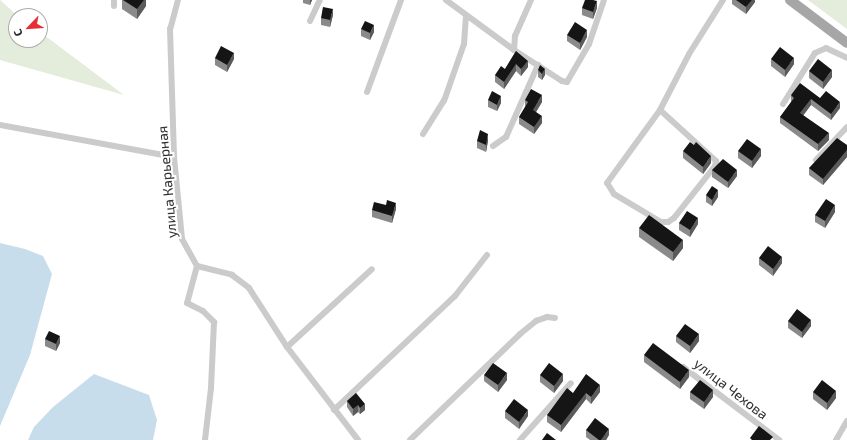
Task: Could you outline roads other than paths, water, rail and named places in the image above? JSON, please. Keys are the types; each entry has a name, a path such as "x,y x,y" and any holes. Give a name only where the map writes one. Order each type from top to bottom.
{"main road":[{"path":"790,0 847,43"}],"street":[{"name":"улица Карьерная","path":"178,0 170,29 174,158 182,239 197,266"},
{"path":"310,22 320,0"},
{"path":"367,92 401,0"},
{"path":"446,0 514,50 562,81 567,82 589,44 604,0"},
{"path":"514,50 515,36 531,0"},
{"path":"660,110 716,161 715,166 674,218 668,222 661,222 614,194 606,183 660,110 689,54 723,0"},
{"path":"423,134 444,101 464,44 466,16"},
{"path":"783,104 815,53 826,48 840,52 847,58"},
{"path":"493,146 506,137 538,66"},
{"path":"0,125 174,158"},
{"path":"816,160 847,127"},
{"path":"334,410 455,296 488,255"},
{"path":"205,440 211,388 214,322 203,311 187,303 197,266 232,275 249,288 287,347 358,440"},
{"path":"287,347 372,270"},
{"path":"410,440 520,334 536,321 547,317 555,318"},
{"name":"улица Чехова","path":"674,360 779,440"},
{"path":"520,440 571,383"},
{"path":"836,440 847,421"}],"water":[{"path":"0,243 25,249 43,256 52,274 30,355 0,426"},
{"path":"94,374 149,395 157,420 153,440 28,440 34,427 53,407"}]}
